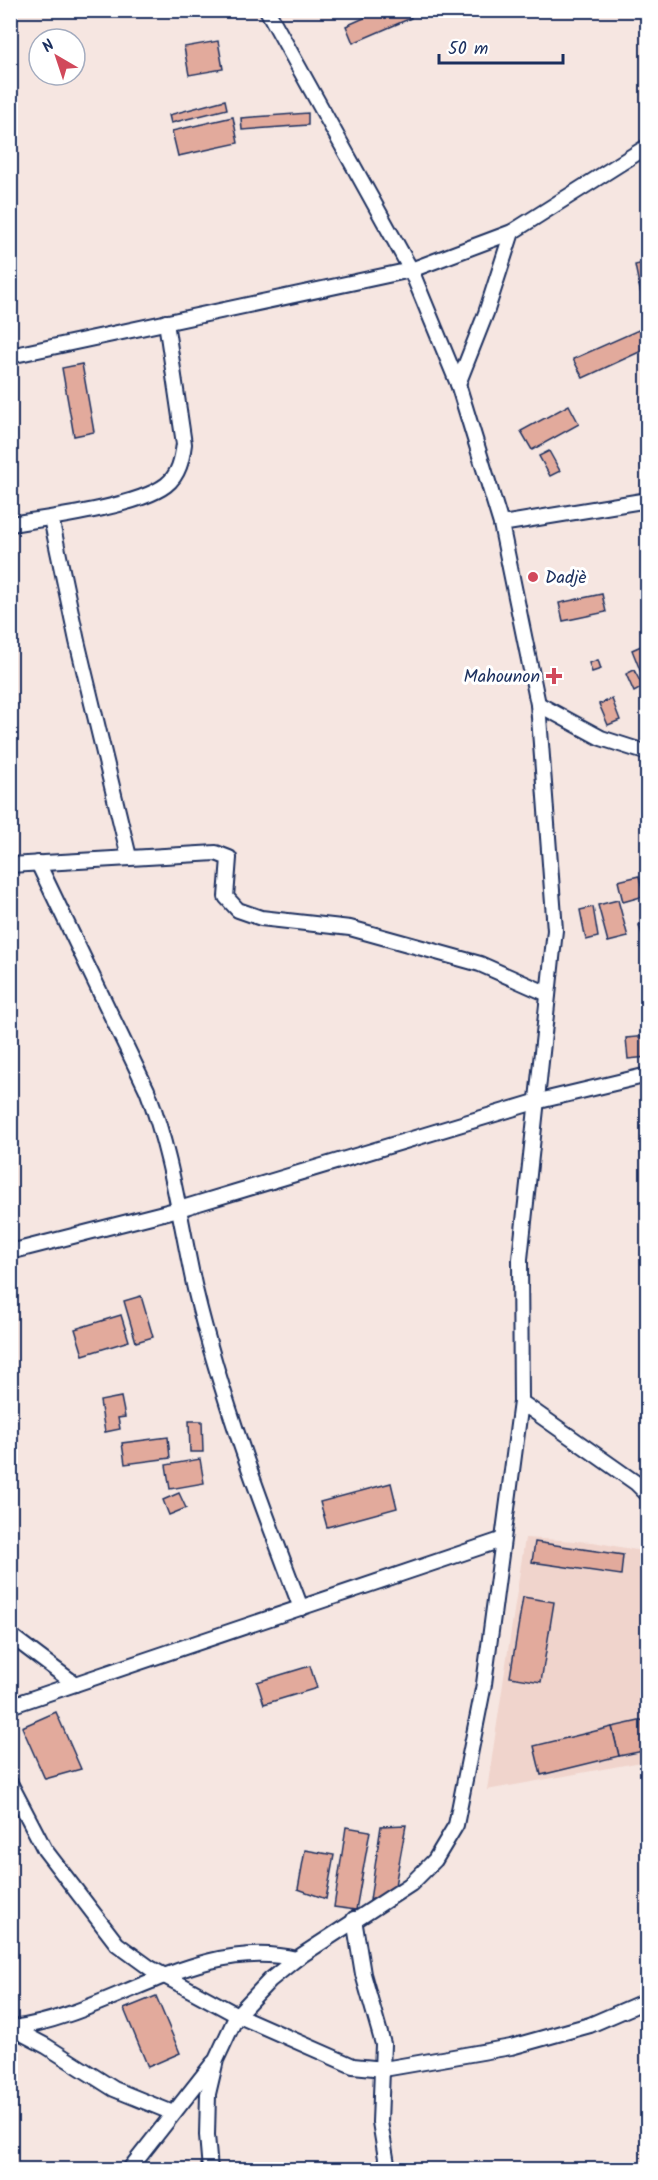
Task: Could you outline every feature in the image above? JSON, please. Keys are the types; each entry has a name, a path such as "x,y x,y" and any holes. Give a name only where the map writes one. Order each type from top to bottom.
{"street":[{"path":"210,2169 207,2135 208,2094 216,2060 237,2015 270,1980 296,1959 354,1919 411,1884 435,1860 456,1825 484,1684 501,1540 521,1402 520,1259 555,930 538,704 501,524 458,384 411,270 267,10"},
{"path":"10,356 411,270 512,232 648,146"},
{"path":"458,384 486,313 512,232"},
{"path":"10,524 51,518 143,496 167,484 182,463 184,444 166,322"},
{"path":"501,524 648,500"},
{"path":"51,518 76,641 129,857"},
{"path":"538,704 601,738 648,753"},
{"path":"10,865 129,857 216,853 225,855 229,858 226,897 238,910 261,918 350,928 480,964 548,994"},
{"path":"38,863 147,1090 161,1128 195,1289 217,1369 256,1490 301,1608"},
{"path":"10,1252 179,1209 535,1102 648,1075"},
{"path":"521,1402 648,1495"},
{"path":"10,1706 501,1540"},
{"path":"10,1635 75,1684"},
{"path":"10,1783 45,1850 105,1930 132,1956 237,2015 353,2066 384,2069 512,2047 590,2025 648,2000"},
{"path":"354,1919 363,1974 383,2044 384,2069 380,2122 388,2169"},
{"path":"11,2028 62,2018 165,1976 246,1955 265,1953 296,1959"},
{"path":"11,2028 46,2046 114,2089 173,2113"},
{"path":"129,2169 216,2060"}],"shaded area":[{"path":"525,1538 593,1542 647,1552 647,1761 487,1790"}],"building":[{"path":"382,10 408,10 411,18 353,43 346,26"},
{"path":"218,41 223,69 189,75 184,47"},
{"path":"225,100 227,109 171,123 169,115"},
{"path":"308,113 308,125 242,130 241,118"},
{"path":"233,117 238,143 178,156 172,131"},
{"path":"648,262 648,283 639,285 635,265"},
{"path":"648,283 648,308 644,308 639,285"},
{"path":"643,328 648,348 583,378 573,359"},
{"path":"82,364 94,432 74,436 62,368"},
{"path":"569,405 579,424 532,450 521,431"},
{"path":"549,451 560,471 550,476 539,456"},
{"path":"602,594 606,612 563,621 559,603"},
{"path":"648,643 648,685 646,685 632,650"},
{"path":"598,660 601,669 592,672 589,663"},
{"path":"634,670 643,687 634,692 626,674"},
{"path":"612,699 620,720 608,725 599,704"},
{"path":"639,876 644,896 623,902 618,881"},
{"path":"618,900 628,937 608,942 598,905"},
{"path":"593,907 598,937 586,940 580,910"},
{"path":"648,922 648,947 646,947 639,925"},
{"path":"648,1036 648,1057 628,1059 626,1038"},
{"path":"141,1296 153,1337 136,1342 124,1301"},
{"path":"121,1315 129,1341 83,1355 75,1329"},
{"path":"121,1397 125,1417 118,1418 120,1429 105,1432 100,1401"},
{"path":"189,1421 202,1421 203,1452 190,1452"},
{"path":"168,1437 170,1458 125,1464 122,1443"},
{"path":"200,1459 204,1483 170,1489 166,1465"},
{"path":"391,1483 397,1508 327,1527 320,1502"},
{"path":"179,1493 186,1508 169,1515 163,1500"},
{"path":"535,1542 623,1555 621,1575 532,1562"},
{"path":"523,1597 554,1602 541,1682 510,1677"},
{"path":"310,1666 317,1688 264,1704 257,1682"},
{"path":"56,1712 81,1769 45,1779 22,1727"},
{"path":"648,1719 648,1750 619,1756 612,1727"},
{"path":"612,1727 619,1756 541,1775 534,1746"},
{"path":"406,1825 394,1891 370,1900 381,1826"},
{"path":"346,1827 370,1831 356,1910 334,1907"},
{"path":"305,1850 334,1855 326,1899 298,1889"},
{"path":"156,1996 180,2053 148,2067 124,2009"}],"place":[{"name":"Dadjè","path":"533,577"},
{"name":"Mahounon","path":"554,676"}]}
